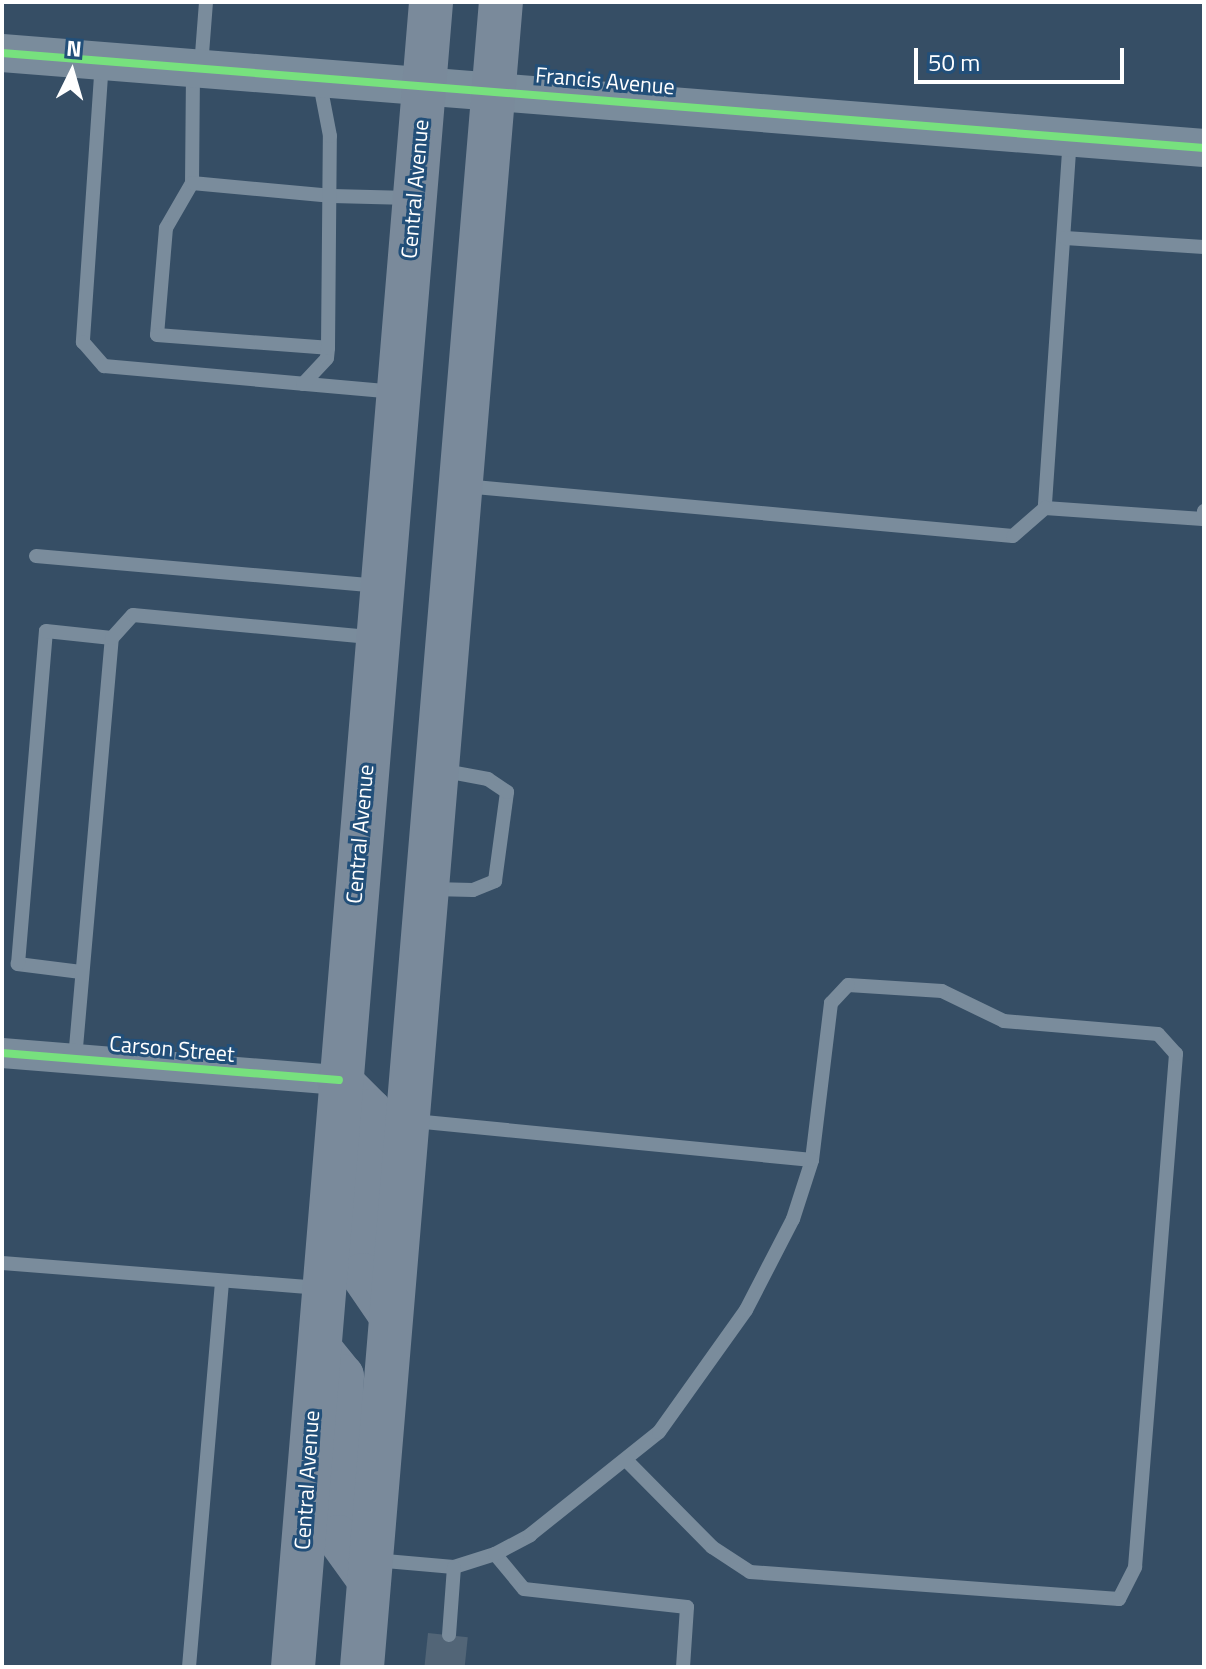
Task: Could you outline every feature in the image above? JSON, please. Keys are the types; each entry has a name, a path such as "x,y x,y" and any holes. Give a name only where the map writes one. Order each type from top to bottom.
{"main road":[{"name":"Central Avenue","path":"293,1667 339,1080 431,2"},
{"path":"362,1667 405,1120 501,2"},
{"path":"339,1080 370,1111 363,1275 390,1315"},
{"path":"318,1346 342,1376 338,1537 370,1570"}],"street":[{"name":"Francis Avenue","path":"2,53 493,89 1204,148"},
{"name":"Carson Street","path":"2,1053 339,1080"}],"lane":[{"path":"206,2 197,67 192,183 166,228 157,335 328,348"},
{"path":"102,60 83,342 104,366 398,392"},
{"path":"303,384 327,358 328,348 332,196 330,136 318,76"},
{"path":"460,486 1013,536 1045,508 1070,137"},
{"path":"192,183 332,196 415,198"},
{"path":"1065,238 1204,247"},
{"path":"1045,508 1203,519 1204,511"},
{"path":"36,556 381,586"},
{"path":"75,1059 112,638 133,615 377,637"},
{"path":"81,972 18,964 46,631 112,638"},
{"path":"425,888 473,890 495,881 507,792 488,779 435,769"},
{"path":"370,1570 454,1567 495,1554 530,1535 627,1461 659,1432 746,1310 793,1219 812,1160 831,1003 848,985 942,991 1004,1021 1158,1034 1176,1054 1135,1567 1119,1599 750,1572 712,1547 627,1461"},
{"path":"405,1120 812,1160"},
{"path":"2,1263 324,1288"},
{"path":"189,1667 222,1281"},
{"path":"495,1554 524,1589 687,1607 683,1667"},
{"path":"449,1635 454,1567"}],"building":[{"path":"428,1633 468,1637 465,1667 425,1666"}],"cycle path":[{"path":"2,53 1204,148"},
{"path":"2,1053 339,1080"}]}
